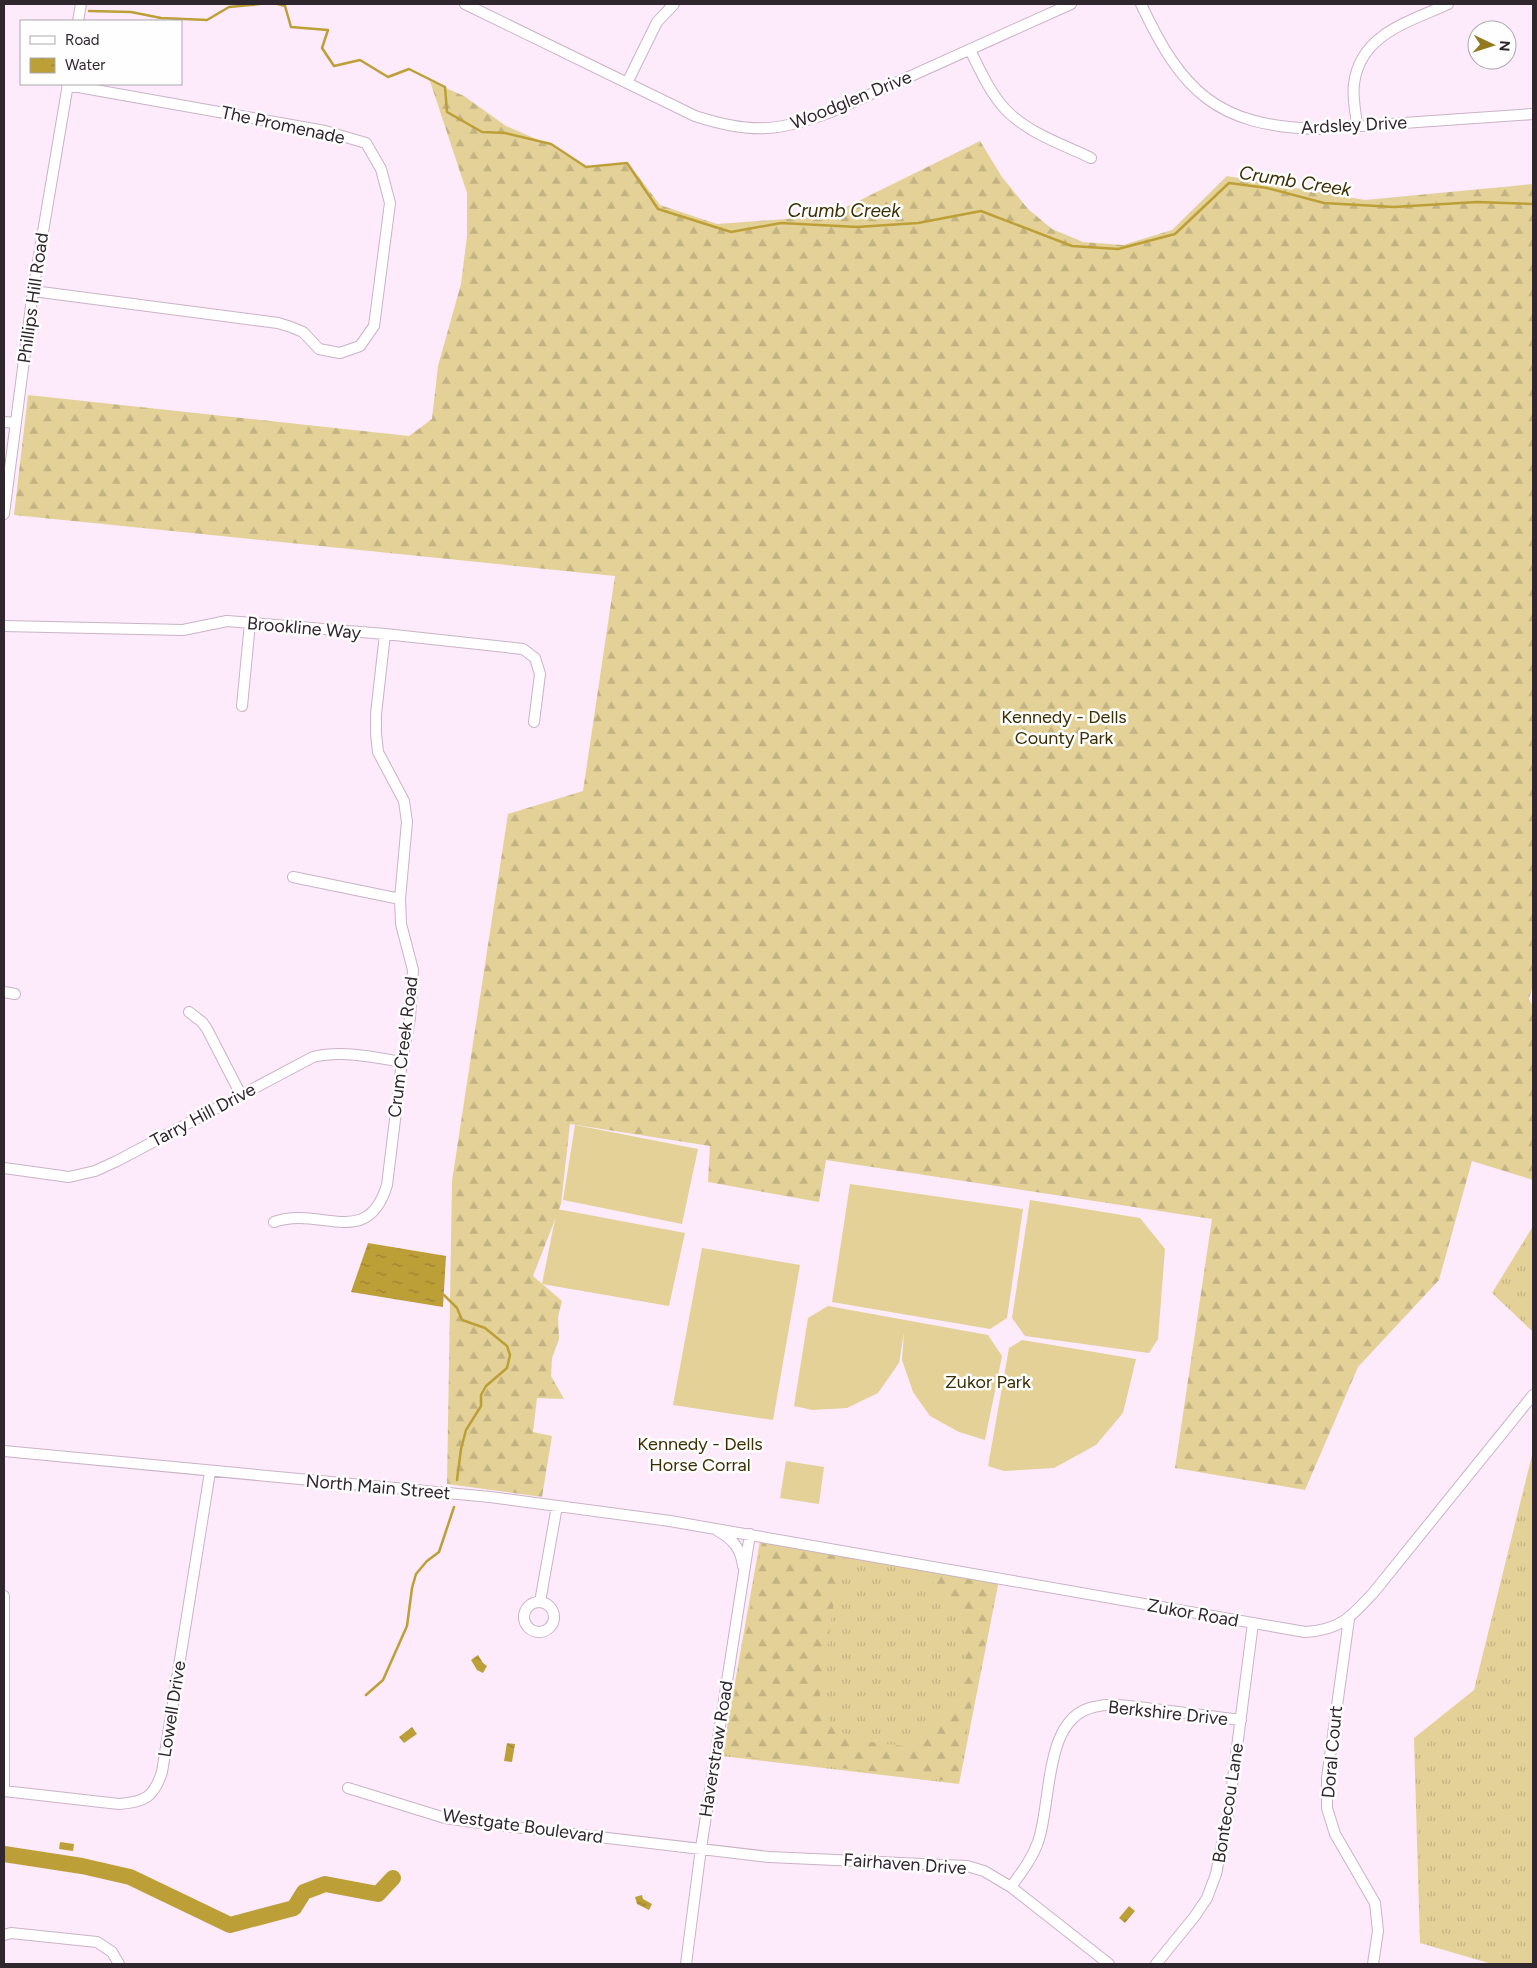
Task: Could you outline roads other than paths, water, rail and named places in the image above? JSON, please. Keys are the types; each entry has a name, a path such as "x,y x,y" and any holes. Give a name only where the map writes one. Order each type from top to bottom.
{"street":[{"path":"78,20 81,4"},
{"name":"Woodglen Drive","path":"465,4 694,116 748,129 773,129 802,123 831,112 1071,4"},
{"path":"627,83 657,22 674,4"},
{"name":"Ardsley Drive","path":"1141,4 1157,39 1173,65 1194,88 1215,105 1238,116 1260,123 1289,128 1317,129 1533,114"},
{"path":"1357,126 1353,86 1357,65 1370,45 1386,34 1448,4"},
{"path":"970,50 989,86 1005,110 1025,126 1091,158"},
{"name":"Phillips Hill Road","path":"4,514 33,291 67,85"},
{"name":"The Promenade","path":"33,291 278,323 303,332 319,350 340,353 360,346 374,326 390,203 381,169 366,144 325,131 72,85"},
{"path":"4,422 16,423"},
{"name":"Brookline Way","path":"4,626 183,630 227,621 385,634 522,649 535,658 540,674 534,722"},
{"path":"242,706 250,624"},
{"name":"Crum Creek Road","path":"274,1222 286,1217 351,1222 364,1219 375,1212 383,1200 387,1185 402,1062 410,1018 413,970 401,924 400,899 406,822 404,801 378,752 376,734 376,714 385,634"},
{"path":"293,878 400,899"},
{"path":"4,992 15,994"},
{"path":"189,1012 202,1022 207,1029 241,1095"},
{"name":"Tarry Hill Drive","path":"4,1168 69,1177 95,1171 313,1056 330,1053 348,1053 402,1062"},
{"name":"Zukor Road","path":"750,1534 1306,1632 1323,1631 1349,1619 1374,1592 1533,1395"},
{"name":"North Main Street","path":"4,1451 490,1497 750,1534"},
{"name":"Lowell Drive","path":"4,1791 119,1804 134,1803 148,1797 158,1786 162,1772 210,1472"},
{"path":"540,1602 557,1506"},
{"path":"707,1527 724,1534 734,1542 742,1560 742,1579"},
{"name":"Haverstraw Road","path":"686,1964 701,1848 750,1534"},
{"path":"4,1596 4,1791"},
{"name":"Doral Court","path":"1349,1619 1327,1778 1327,1808 1335,1834 1375,1903 1378,1931 1373,1964"},
{"name":"Bontecou Lane","path":"1156,1964 1195,1916 1207,1898 1216,1874 1229,1809 1253,1623"},
{"name":"Berkshire Drive","path":"1011,1887 1030,1860 1038,1843 1044,1824 1057,1743 1066,1726 1078,1712 1094,1707 1115,1704 1240,1720"},
{"name":"Westgate Boulevard","path":"348,1788 445,1818 701,1848"},
{"name":"Fairhaven Drive","path":"701,1848 769,1857 967,1866 984,1871 1011,1887 1109,1964"},
{"path":"4,1935 11,1933 96,1942 112,1952 119,1964"}],"water":[{"path":"368,1243 446,1256 443,1307 351,1292"},
{"path":"478,1655 487,1666 483,1673 477,1670 471,1660"},
{"path":"412,1727 417,1734 404,1743 399,1737"},
{"path":"507,1743 515,1744 512,1762 504,1761"},
{"path":"60,1842 74,1844 73,1851 59,1849"},
{"path":"642,1895 643,1899 652,1904 649,1910 637,1904 635,1897"},
{"path":"1129,1906 1135,1911 1125,1923 1119,1918"}],"waterway":[{"name":"Crumb Creek","path":"89,11 131,12 161,18 207,20 229,7 260,4"},
{"name":"Crumb Creek","path":"278,4 285,6 291,27 328,30 322,48 334,66 360,60 388,77 409,69 445,87 447,112 482,132 505,133 551,144 586,167 627,163 658,209 731,232 781,223 857,227 918,223 981,211 1072,246 1118,249 1175,234 1229,183 1267,188 1324,203 1394,207 1477,202 1533,204"},
{"path":"444,1295 457,1308 462,1320 485,1328 507,1346 510,1355 507,1368 486,1386 481,1395 481,1406 466,1430 461,1449 457,1480"},
{"path":"366,1695 383,1680 407,1626 412,1588 416,1574 427,1561 439,1552 454,1507"},
{"path":"4,1854 82,1866 130,1877 230,1925 294,1908 304,1892 325,1884 378,1894 393,1878"}],"park label":[{"name":"Kennedy - Dells County Park","path":"1064,728"},
{"name":"Zukor Park","path":"988,1382"},
{"name":"Kennedy - Dells Horse Corral","path":"700,1454"}]}
